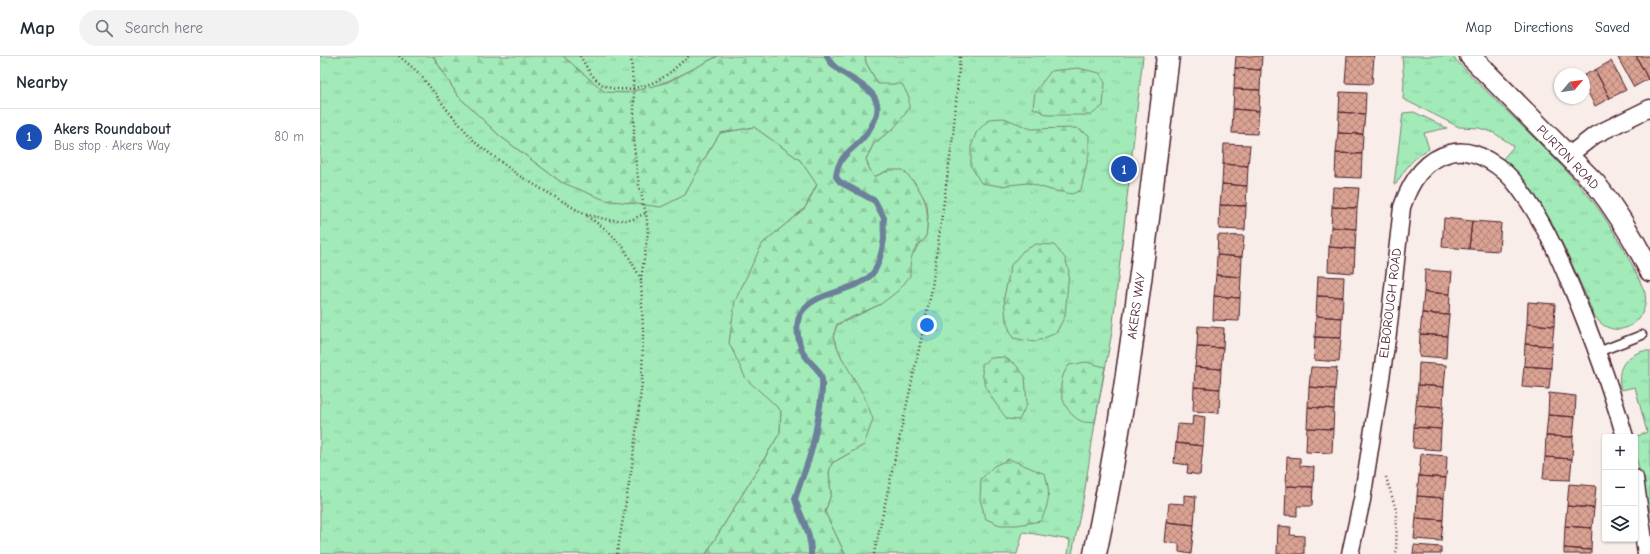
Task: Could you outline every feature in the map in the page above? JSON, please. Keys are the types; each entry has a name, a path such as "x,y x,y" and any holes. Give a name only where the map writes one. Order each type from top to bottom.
{"main road":[{"name":"AKERS WAY","path":"1096,554 1110,487 1121,413 1168,56"}],"street":[{"name":"PURTON ROAD","path":"1470,56 1595,183 1612,205 1631,234 1650,271"},
{"path":"1568,156 1595,135 1650,108"},
{"name":"ELBOROUGH ROAD","path":"1350,554 1362,500 1388,333 1402,207 1410,187 1424,167 1434,159 1452,152 1464,152 1477,155 1492,163 1519,187 1556,250 1598,352"},
{"path":"1598,352 1624,434"},
{"path":"1638,499 1646,554"}],"lane":[{"path":"1598,352 1642,335"}],"path":[{"path":"399,56 420,74 448,111 476,143 518,175 584,214 607,230 624,248 641,279"},
{"path":"580,56 590,73 603,84 616,90 643,85 662,78 689,56"},
{"path":"617,554 632,466 642,382 643,332 641,279 648,232 646,213 639,186 634,147 631,56"},
{"path":"874,554 931,294 953,136 960,56"},
{"path":"584,214 610,220 631,220 646,213"},
{"path":"1370,447 1380,458 1397,513 1396,554"}],"green space":[{"path":"320,56 433,56 458,96 500,136 561,182 703,161 720,133 754,127 800,160 817,184 805,208 762,244 771,401 781,411 780,433 706,554 320,554"},
{"path":"433,56 563,56 605,92 627,93 668,82 718,56 865,56 866,63 878,84 902,84 909,97 909,109 894,128 874,143 866,159 874,177 889,170 903,170 917,186 927,208 926,238 914,251 910,264 910,276 899,290 881,304 837,324 833,337 841,356 864,396 873,419 864,445 832,463 829,472 831,494 825,512 845,554 706,554 780,433 781,411 746,379 729,343 735,301 762,244 805,208 817,185 800,160 754,127 720,133 685,195 661,207 605,200 561,182 500,136 458,96"},
{"path":"563,56 718,56 663,83 632,93 617,94 602,90 584,76"},
{"path":"865,56 1143,56 1112,332 1095,423 1084,495 1072,554 1068,554 1070,540 1023,532 1017,554 845,554 825,512 831,494 829,472 832,463 864,445 841,356 833,337 837,325 881,304 919,244 926,238 928,217 927,204 914,181 889,170 874,177 869,168 866,159 874,143 894,128 878,84 866,63"},
{"path":"1402,56 1452,56 1554,158 1587,194 1619,242 1634,268 1645,293 1645,304 1642,314 1636,322 1628,327 1619,329 1610,328 1602,324 1594,315 1566,251 1547,216 1534,196 1502,160 1514,146 1494,133 1479,128 1459,127 1403,99 1404,82"},
{"path":"1078,68 1100,73 1105,83 1103,106 1091,115 1048,115 1033,108 1035,92 1051,71"},
{"path":"1414,112 1447,128 1424,133 1429,149 1418,156 1406,168 1396,184 1394,184 1403,113"},
{"path":"1004,118 1031,129 1076,128 1089,135 1089,154 1081,190 1072,194 1051,190 1028,183 1000,186 981,183 971,166 971,147 976,133 989,119"},
{"path":"1036,244 1054,245 1065,258 1069,271 1065,316 1056,333 1035,342 1013,338 1006,321 1004,297 1011,265 1023,251"},
{"path":"1643,351 1650,351 1650,548 1638,465 1638,436 1647,432 1635,387 1621,390 1620,383 1620,370 1630,357"},
{"path":"1004,357 1015,364 1025,376 1027,404 1019,420 1007,419 989,393 982,372 982,364 991,358"},
{"path":"1086,362 1105,367 1095,423 1082,422 1070,412 1066,407 1061,388 1064,373 1069,365"},
{"path":"1009,459 1045,474 1048,487 1048,498 1046,509 1041,521 1017,525 1000,525 986,519 980,500 981,479 994,466"}],"building":[{"path":"1236,56 1262,56 1261,70 1235,68"},
{"path":"1347,56 1374,56 1372,84 1345,83"},
{"path":"1623,56 1636,56 1648,79 1634,87 1618,58"},
{"path":"1636,56 1650,56 1650,78 1648,79"},
{"path":"1611,61 1626,90 1610,98 1595,70"},
{"path":"1235,68 1261,70 1260,90 1234,89"},
{"path":"1595,70 1610,98 1595,106 1590,96 1590,72"},
{"path":"1234,89 1260,90 1259,111 1233,109"},
{"path":"1340,92 1366,93 1365,114 1339,112"},
{"path":"1233,109 1259,111 1257,134 1232,133"},
{"path":"1339,112 1365,114 1363,134 1338,133"},
{"path":"1338,133 1363,134 1362,154 1336,153"},
{"path":"1224,144 1250,145 1248,166 1223,164"},
{"path":"1336,153 1362,154 1361,178 1335,177"},
{"path":"1223,164 1248,166 1247,186 1222,184"},
{"path":"1222,184 1247,186 1246,206 1220,205"},
{"path":"1333,187 1359,188 1357,208 1332,207"},
{"path":"1220,205 1246,206 1245,230 1219,229"},
{"path":"1332,207 1357,208 1356,229 1331,227"},
{"path":"1444,218 1472,221 1469,249 1442,247"},
{"path":"1472,221 1501,223 1499,251 1469,249"},
{"path":"1331,227 1356,229 1355,249 1329,247"},
{"path":"1218,235 1244,236 1242,257 1217,255"},
{"path":"1329,247 1355,249 1354,273 1328,271"},
{"path":"1217,255 1242,257 1241,277 1216,275"},
{"path":"1425,270 1452,272 1450,294 1424,292"},
{"path":"1216,275 1241,277 1240,298 1214,296"},
{"path":"1318,276 1344,277 1343,297 1317,296"},
{"path":"1424,292 1450,294 1449,315 1422,313"},
{"path":"1214,296 1240,298 1239,321 1213,320"},
{"path":"1317,296 1343,297 1342,318 1316,316"},
{"path":"1528,302 1555,304 1554,326 1527,324"},
{"path":"1422,313 1449,315 1447,336 1420,334"},
{"path":"1316,316 1342,318 1341,338 1315,337"},
{"path":"1527,324 1554,326 1552,346 1525,344"},
{"path":"1198,326 1224,328 1223,348 1197,347"},
{"path":"1420,334 1447,336 1446,358 1419,356"},
{"path":"1315,337 1341,338 1339,362 1314,360"},
{"path":"1525,344 1552,346 1551,368 1524,366"},
{"path":"1197,347 1223,348 1221,369 1195,367"},
{"path":"1419,363 1446,365 1444,387 1418,385"},
{"path":"1524,366 1551,368 1549,389 1522,387"},
{"path":"1195,367 1221,369 1220,389 1194,387"},
{"path":"1311,367 1337,368 1335,389 1309,387"},
{"path":"1418,385 1444,387 1443,407 1416,405"},
{"path":"1194,387 1220,389 1219,413 1193,411"},
{"path":"1309,387 1335,389 1334,409 1308,407"},
{"path":"1549,393 1576,396 1575,417 1548,415"},
{"path":"1416,405 1443,407 1441,429 1414,427"},
{"path":"1308,407 1334,409 1333,429 1307,428"},
{"path":"1193,415 1205,417 1203,446 1176,443 1178,424 1192,425"},
{"path":"1548,415 1575,417 1573,437 1546,436"},
{"path":"1414,427 1441,429 1440,450 1413,448"},
{"path":"1307,428 1333,429 1332,453 1306,452"},
{"path":"1546,436 1573,437 1572,459 1545,457"},
{"path":"1176,443 1203,446 1200,475 1187,473 1188,465 1174,463"},
{"path":"1421,454 1447,456 1446,478 1419,476"},
{"path":"1287,457 1300,458 1300,466 1314,467 1313,487 1286,486"},
{"path":"1545,457 1572,459 1570,480 1543,479"},
{"path":"1419,476 1446,478 1444,498 1417,496"},
{"path":"1569,484 1596,486 1594,508 1567,506"},
{"path":"1286,486 1313,487 1312,506 1297,506 1297,516 1285,515"},
{"path":"1184,495 1196,496 1194,525 1167,522 1169,503 1184,504"},
{"path":"1417,496 1444,498 1443,520 1416,518"},
{"path":"1567,506 1594,508 1592,528 1565,526"},
{"path":"1416,518 1443,520 1441,541 1414,539"},
{"path":"1167,522 1194,525 1191,554 1179,552 1179,544 1165,542"},
{"path":"1278,526 1291,527 1290,535 1304,536 1304,554 1277,554"},
{"path":"1565,526 1592,528 1591,550 1564,548"},
{"path":"1414,545 1441,547 1441,554 1413,554"},
{"path":"1564,548 1591,550 1591,554 1564,554"}],"waterway":[{"path":"811,554 808,533 795,499 813,444 821,400 822,379 820,372 806,357 801,348 797,327 799,317 805,307 815,300 851,287 862,282 871,275 877,266 884,239 884,218 875,201 840,182 836,177 840,162 844,156 865,136 873,124 877,113 877,103 873,95 866,88 839,71 827,56"}],"place":[{"name":"Akers Roundabout","path":"1124,169"}]}
